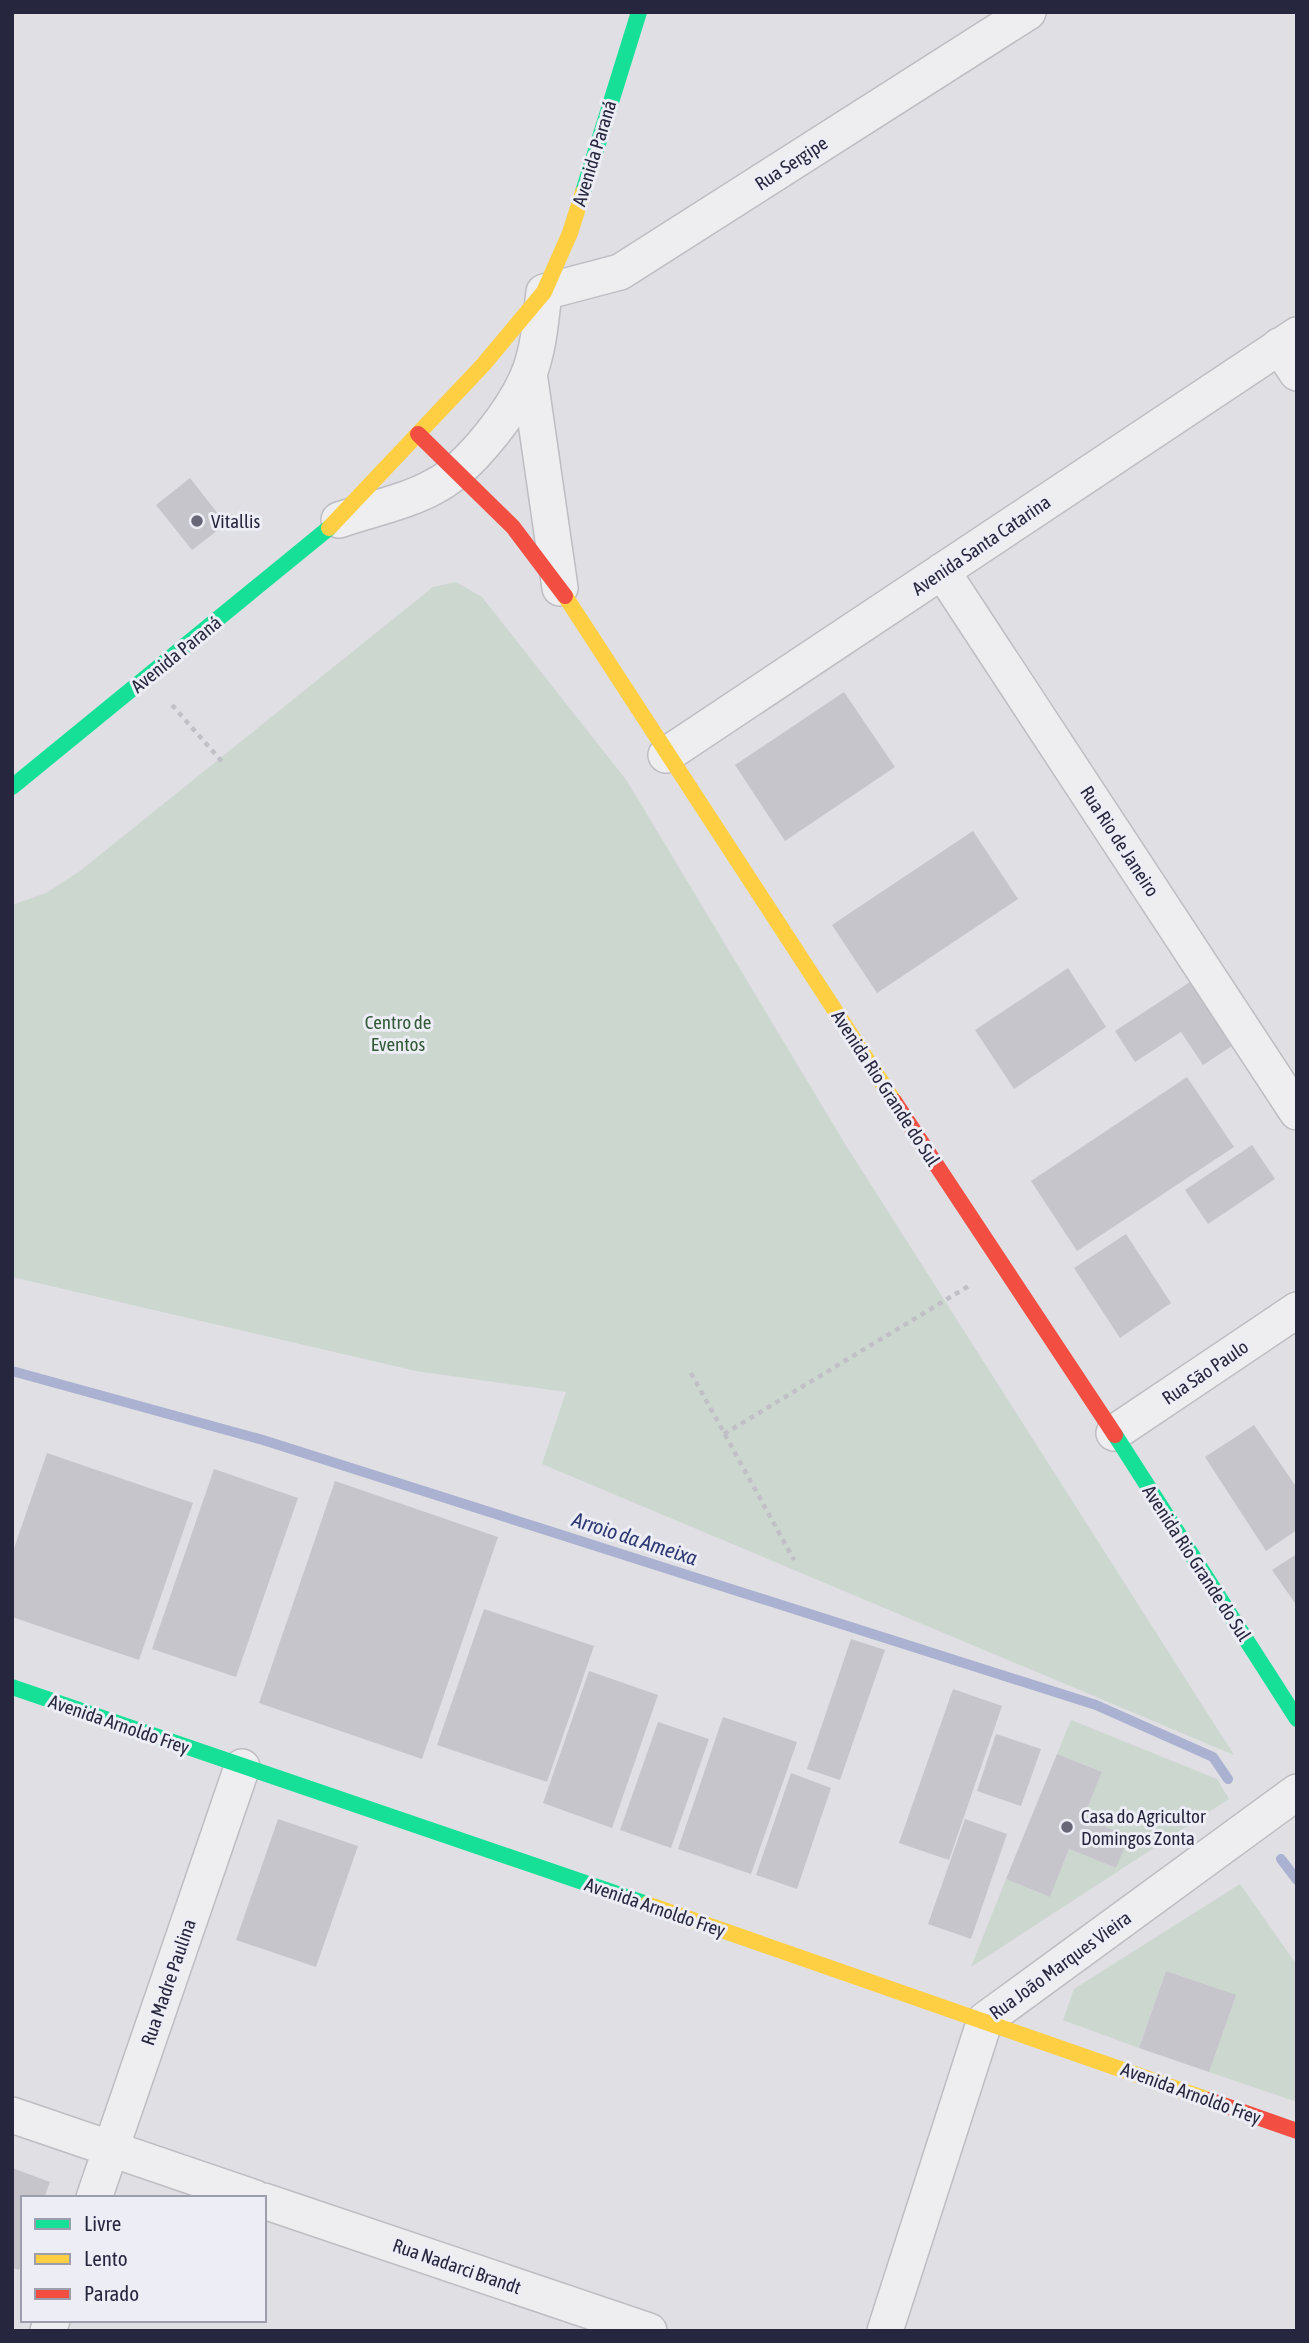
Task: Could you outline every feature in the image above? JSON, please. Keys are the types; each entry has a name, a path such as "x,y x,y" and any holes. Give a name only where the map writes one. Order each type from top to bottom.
{"street":[{"name":"Avenida Paraná","path":"12,787 339,520 483,365 544,292 570,233 639,12"},
{"name":"Rua Sergipe","path":"544,292 620,272 1028,12"},
{"name":"Avenida Paraná","path":"339,520 433,488 457,471 502,420 529,373 538,339 544,292"},
{"name":"Avenida Santa Catarina","path":"666,755 942,571 1291,351"},
{"path":"529,373 560,588"},
{"name":"Avenida Rio Grande do Sul","path":"418,434 513,527 560,588 666,755 1114,1433 1297,1720"},
{"name":"Rua Rio de Janeiro","path":"942,571 1297,1112"},
{"name":"Rua São Paulo","path":"1114,1433 1297,1310"},
{"name":"Avenida Arnoldo Frey","path":"12,1687 985,2020 1297,2131"},
{"name":"Rua Madre Paulina","path":"95,2196 242,1767"},
{"name":"Rua João Marques Vieira","path":"885,2331 985,2020 1297,1792"},
{"path":"12,2115 249,2196"},
{"name":"Rua Nadarci Brandt","path":"266,2202 649,2331"}],"path":[{"path":"147,677 225,765"},
{"path":"724,1434 1004,1265"},
{"path":"691,1373 794,1560"}],"green space":[{"name":"Centro de Eventos","path":"456,582 482,597 627,781 845,1144 1234,1755 542,1464 566,1392 416,1371 12,1277 12,905 46,893 80,871 433,587"},
{"path":"1071,1720 1217,1779 1229,1799 971,1967 1006,1879 1050,1897 1069,1849 1116,1868 1128,1836 1083,1818 1102,1772 1057,1754"},
{"path":"1240,1884 1297,1965 1297,2102 1209,2072 1235,1995 1166,1971 1139,2048 1063,2020 1074,1989"}],"building":[{"path":"190,478 226,524 192,550 156,505"},
{"path":"844,692 895,767 785,841 735,765"},
{"path":"973,831 1018,899 877,993 832,925"},
{"path":"1068,968 1106,1027 1014,1089 975,1030"},
{"path":"1190,982 1232,1046 1203,1065 1181,1032 1135,1062 1115,1031"},
{"path":"1187,1077 1234,1147 1077,1251 1031,1181"},
{"path":"1252,1145 1275,1179 1208,1224 1185,1190"},
{"path":"1126,1234 1171,1303 1120,1338 1074,1268"},
{"path":"1254,1425 1297,1488 1297,1530 1266,1551 1205,1457"},
{"path":"47,1453 193,1503 139,1660 12,1617 12,1554"},
{"path":"214,1469 298,1498 236,1677 152,1649"},
{"path":"335,1481 498,1537 422,1759 259,1703"},
{"path":"1297,1554 1297,1606 1272,1570"},
{"path":"484,1609 594,1646 547,1782 437,1745"},
{"path":"851,1639 885,1650 840,1780 807,1769"},
{"path":"589,1671 658,1695 612,1828 543,1803"},
{"path":"953,1689 1002,1706 949,1860 899,1843"},
{"path":"723,1717 797,1742 751,1874 678,1849"},
{"path":"658,1722 709,1739 671,1848 620,1830"},
{"path":"996,1734 1041,1749 1021,1806 977,1791"},
{"name":"Casa do Agricultor Domingos Zonta","path":"1057,1754 1102,1772 1083,1818 1129,1836 1116,1868 1069,1849 1050,1897 1006,1879"},
{"path":"791,1773 831,1788 797,1889 756,1875"},
{"path":"278,1819 358,1846 316,1967 236,1940"},
{"path":"965,1819 1007,1834 971,1939 928,1924"},
{"path":"1166,1971 1236,1995 1209,2072 1139,2048"},
{"path":"12,2168 50,2182 45,2196 21,2196 21,2264 19,2270 12,2268"}],"waterway":[{"name":"Arroio da Ameixa","path":"12,1371 263,1440 1096,1705 1213,1757 1228,1779"},
{"name":"Arroio da Ameixa","path":"1281,1859 1297,1880"}],"traffic: fast":[{"path":"583,192 639,12"},
{"path":"12,787 329,528"},
{"path":"1115,1435 1297,1719"},
{"path":"12,1687 647,1904"}],"traffic: slow":[{"path":"329,528 483,365 544,292 570,233 583,192"},
{"path":"565,596 894,1101"},
{"path":"647,1904 1209,2100"}],"traffic: jam":[{"path":"418,434 513,527 565,596"},
{"path":"894,1101 1115,1435"},
{"path":"1209,2100 1297,2131"}],"place":[{"name":"Vitallis","path":"197,521"},
{"name":"Casa do Agricultor Domingos Zonta","path":"1067,1827"}]}
